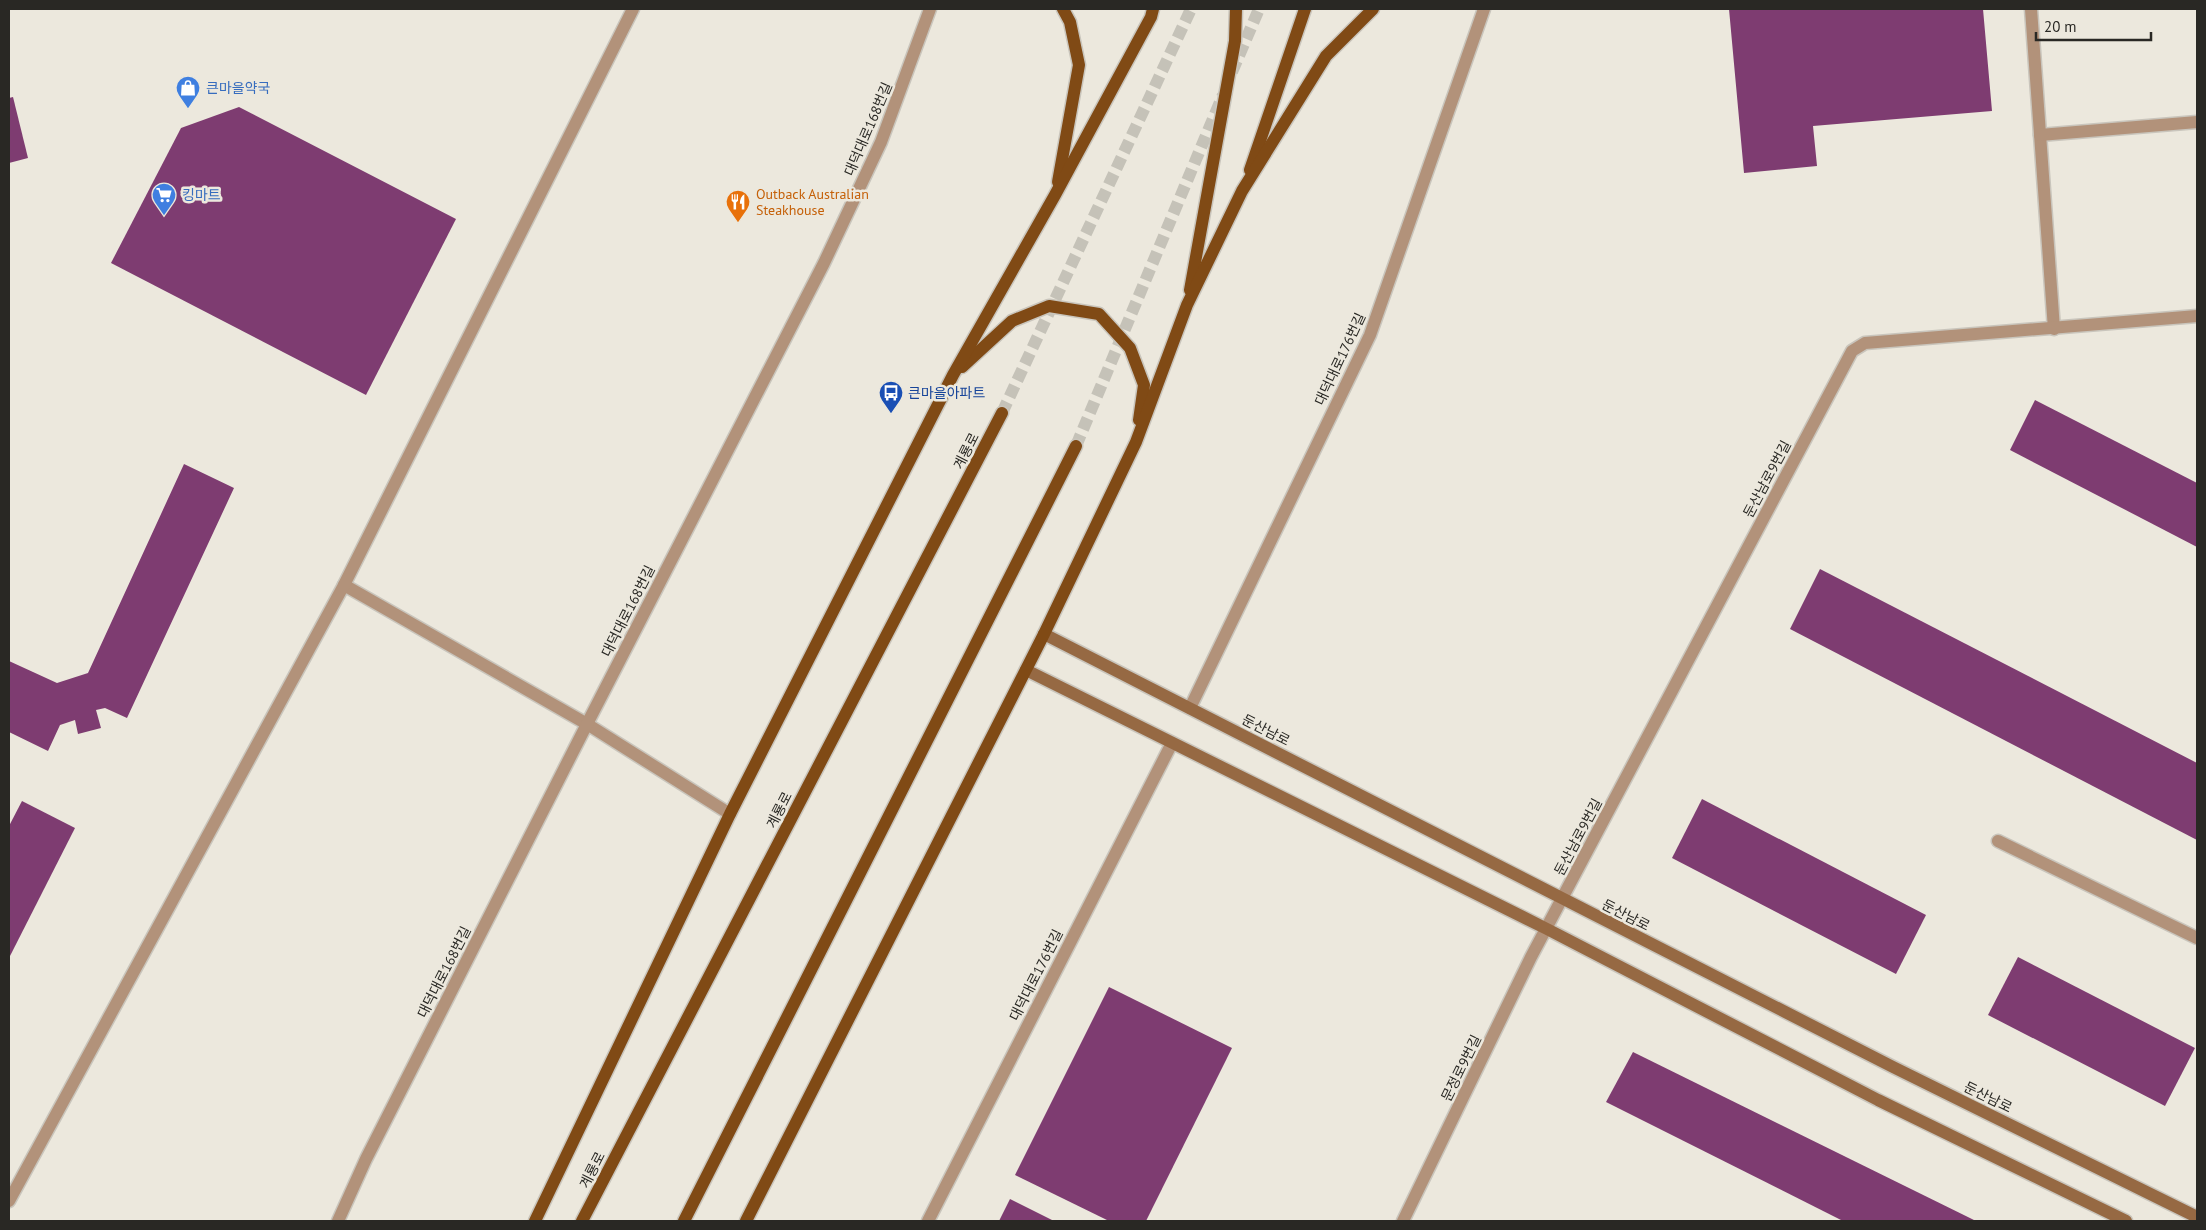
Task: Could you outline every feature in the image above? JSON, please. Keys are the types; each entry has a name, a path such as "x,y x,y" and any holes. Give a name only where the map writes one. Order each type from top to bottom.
{"main road":[{"path":"1055,195 1079,65 1070,22 1063,9"},
{"path":"535,1221 730,814 953,375 1055,195 1151,17 1153,9"},
{"path":"1187,305 1235,41 1236,9"},
{"path":"1242,191 1305,9"},
{"path":"746,1221 1044,634 1136,442 1187,305 1242,191 1326,56 1373,9"},
{"path":"953,375 1012,321 1049,306 1099,314 1130,348 1144,385 1136,442"},
{"name":"계룡로","path":"582,1221 1002,414"},
{"path":"684,1221 1076,446"}],"street":[{"path":"9,1201 344,585 633,9"},
{"name":"대덕대로168번길","path":"338,1221 366,1159 824,263 881,142 930,9"},
{"name":"대덕대로176번길","path":"1190,708 1370,334 1484,9"},
{"path":"2031,9 2054,329"},
{"path":"2040,135 2197,122"},
{"name":"둔산남로9번길","path":"1546,929 1852,351 1865,343 2197,316"},
{"path":"344,585 587,724 730,814"},
{"name":"둔산남로","path":"1044,634 1893,1068 2197,1218"},
{"path":"1026,670 1546,929 1878,1100 2126,1221"},
{"name":"대덕대로176번길","path":"928,1221 1172,743"},
{"path":"1998,840 2197,938"},
{"name":"문정로9번길","path":"1403,1221 1546,929"}],"building":[{"path":"1729,9 1983,9 1992,111 1813,126 1817,166 1744,173"},
{"path":"13,97 28,158 9,163 9,98"},
{"path":"239,107 456,219 366,395 111,263 181,128"},
{"path":"2035,400 2197,483 2197,547 2010,450"},
{"path":"184,464 234,488 127,718 105,708 96,710 101,728 78,734 75,720 60,725 48,751 9,732 9,661 57,683 88,673"},
{"path":"1820,569 2197,763 2197,840 1790,629"},
{"path":"1702,799 1926,915 1896,974 1672,858"},
{"path":"22,801 75,828 9,958 9,826"},
{"path":"2018,957 2195,1048 2165,1106 1988,1015"},
{"path":"1109,987 1232,1048 1146,1221 1109,1221 1015,1175"},
{"path":"1633,1052 1976,1221 1843,1221 1606,1102"},
{"path":"1010,1199 1054,1221 999,1221"}],"tunnel":[{"path":"1002,413 1191,9"},
{"path":"1232,72 1259,9"},
{"path":"1076,446 1223,95"}],"place":[{"name":"큰마을약국","path":"188,109"},
{"name":"킹마트","path":"164,216"},
{"name":"Outback Australian Steakhouse","path":"738,223"},
{"name":"큰마을아파트","path":"891,414"}]}
